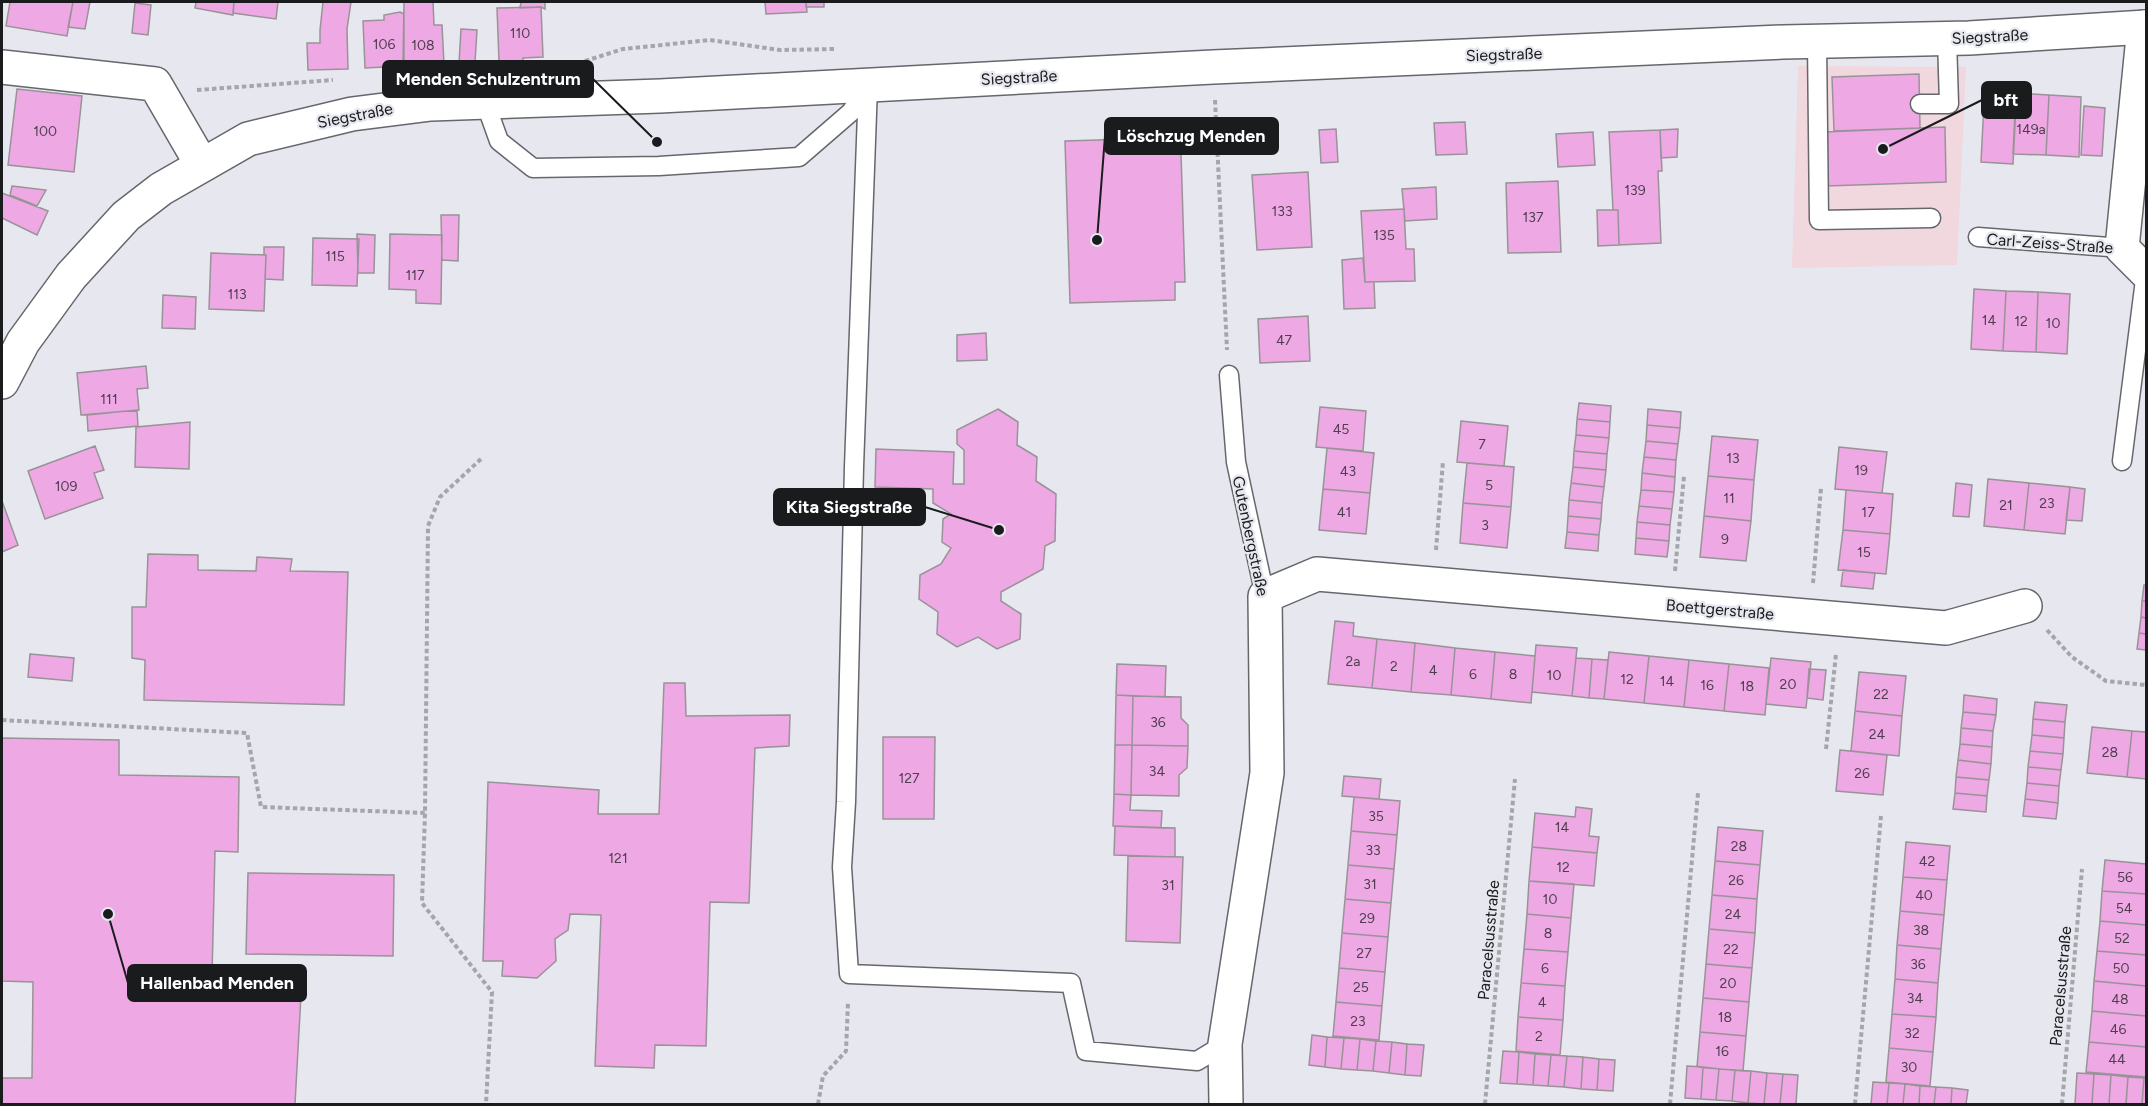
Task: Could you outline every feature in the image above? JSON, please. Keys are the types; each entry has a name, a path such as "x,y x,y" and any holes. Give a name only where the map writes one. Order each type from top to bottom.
{"main road":[{"name":"Siegstraße","path":"2,382 23,342 71,276 126,216 161,189 248,139 352,114 422,104 868,86 1213,67 1817,42 1947,39 2145,27"},
{"name":"Carl-Zeiss-Straße","path":"2145,27 2122,248 2146,272"},
{"path":"2,67 155,84 202,165"},
{"name":"Boettgerstraße","path":"1265,596 1317,574 1947,628 2025,606"},
{"name":"Gutenbergstraße","path":"1226,1104 1225,1044 1268,772 1265,596"}],"lane":[{"path":"1920,104 1949,104 1947,39"},
{"path":"1817,42 1825,105 1818,220 1931,218"},
{"path":"485,102 498,141 533,168 660,166 799,158 851,112 868,86"},
{"path":"868,86 854,467 846,802 842,867 849,974 1071,983 1086,1051 1197,1061 1225,1044"},
{"name":"Carl-Zeiss-Straße","path":"1978,237 2122,248"},
{"name":"Carl-Zeiss-Straße","path":"2122,461 2146,272"},
{"name":"Gutenbergstraße","path":"1229,375 1236,462 1265,596"}],"path":[{"path":"1213,67 1229,375"},
{"path":"166,103 200,88 338,80"},
{"path":"481,459 440,497 428,526 422,903 492,992 486,1104"},
{"path":"1433,584 1443,461"},
{"path":"1672,605 1684,476"},
{"path":"1821,488 1826,748"},
{"path":"2025,606 2072,657 2106,681 2146,685"},
{"path":"2,720 247,733 261,807 425,813"},
{"name":"Paracelsusstraße","path":"1485,1104 1515,778"},
{"path":"1670,1104 1698,793"},
{"path":"1855,1104 1881,816"},
{"name":"Paracelsusstraße","path":"2062,1104 2082,869"},
{"path":"818,1104 823,1076 846,1051 849,974"}],"shaded area":[{"path":"1798,66 1966,67 1957,265 1792,268"}],"building":[{"path":"10,2 73,2 67,36 6,26"},
{"path":"73,2 90,2 85,29 68,27"},
{"path":"196,2 234,2 233,15 195,8"},
{"path":"234,2 278,2 276,19 233,13"},
{"path":"323,2 351,2 347,29 348,69 308,70 307,43 320,43"},
{"path":"404,2 433,2 434,25 442,25 444,64 403,66"},
{"path":"521,2 545,2 545,9 541,7 520,8"},
{"path":"765,2 806,2 807,12 766,14"},
{"path":"806,2 824,2 824,7 806,7"},
{"path":"135,3 151,5 148,35 132,33"},
{"path":"541,7 543,57 523,58 523,61 499,61 497,8"},
{"path":"400,12 404,14 404,66 365,68 363,21 384,20 384,15"},
{"path":"461,29 477,30 475,62 459,63"},
{"path":"1919,74 1920,128 1834,131 1832,77"},
{"path":"17,89 82,96 74,172 8,165"},
{"path":"2016,93 2049,95 2046,155 2013,154"},
{"path":"2049,95 2081,97 2079,157 2046,155"},
{"path":"1984,102 2016,104 2013,164 1981,162"},
{"path":"2084,106 2105,108 2102,156 2081,155"},
{"path":"1465,122 1467,154 1436,155 1434,123"},
{"path":"1945,127 1946,182 1826,186 1824,132"},
{"path":"1336,129 1338,162 1321,163 1319,130"},
{"path":"1678,129 1677,157 1661,158 1660,130"},
{"path":"1660,130 1662,171 1658,171 1661,243 1619,245 1618,210 1613,210 1609,132"},
{"path":"1593,132 1595,165 1558,167 1556,134"},
{"path":"1131,139 1132,154 1181,153 1185,282 1175,282 1175,300 1070,303 1065,141"},
{"path":"1308,172 1312,247 1257,250 1252,175"},
{"path":"1558,181 1561,252 1508,253 1506,183"},
{"path":"12,186 46,190 37,206 10,195"},
{"path":"1436,187 1437,219 1405,221 1402,189"},
{"path":"2,193 48,211 37,235 2,218"},
{"path":"1404,209 1406,249 1414,249 1415,281 1365,282 1361,211"},
{"path":"1597,210 1618,210 1619,245 1598,246"},
{"path":"441,215 459,215 458,261 442,260"},
{"path":"357,234 375,235 374,273 358,273"},
{"path":"390,234 442,235 441,304 416,303 416,290 389,289"},
{"path":"313,238 359,239 357,286 312,285"},
{"path":"264,247 284,247 283,280 265,279"},
{"path":"211,253 266,255 264,311 209,309"},
{"path":"1363,258 1365,282 1374,282 1375,308 1344,309 1342,260"},
{"path":"1974,289 2006,291 2003,351 1971,349"},
{"path":"2006,291 2038,292 2036,352 2003,351"},
{"path":"2038,292 2070,294 2067,354 2036,352"},
{"path":"163,295 196,297 195,329 162,328"},
{"path":"1308,316 1310,361 1260,363 1258,319"},
{"path":"986,333 987,360 957,361 957,335"},
{"path":"146,366 148,388 137,389 139,410 81,415 77,373"},
{"path":"1579,403 1611,406 1610,422 1577,419"},
{"path":"1320,407 1366,411 1363,451 1316,447"},
{"path":"998,409 1018,422 1017,445 1037,457 1036,481 1056,494 1055,541 1045,546 1043,569 1001,592 1001,601 1021,614 1020,639 997,649 978,637 957,647 937,634 938,612 919,599 920,575 941,564 951,548 942,542 943,519 951,514 933,503 933,489 875,487 876,449 954,452 953,484 964,484 964,450 957,444 957,430"},
{"path":"1648,409 1681,412 1680,428 1647,425"},
{"path":"137,410 138,426 88,431 87,415"},
{"path":"1577,419 1610,422 1609,438 1576,435"},
{"path":"1461,421 1508,426 1504,466 1457,462"},
{"path":"190,422 189,469 135,467 136,427"},
{"path":"1647,425 1680,428 1678,444 1646,441"},
{"path":"1576,435 1609,438 1607,454 1574,451"},
{"path":"1712,436 1758,440 1754,480 1708,476"},
{"path":"1646,441 1678,444 1676,460 1644,457"},
{"path":"95,446 104,470 94,473 103,498 45,519 28,471"},
{"path":"1839,447 1887,452 1882,493 1835,489"},
{"path":"1327,448 1374,453 1370,493 1323,489"},
{"path":"1574,451 1607,454 1606,470 1573,467"},
{"path":"1644,457 1676,460 1675,477 1642,473"},
{"path":"1467,463 1514,467 1511,507 1463,503"},
{"path":"1573,467 1606,470 1604,487 1571,483"},
{"path":"1642,473 1675,477 1674,492 1641,490"},
{"path":"1708,476 1754,480 1751,521 1704,516"},
{"path":"1988,479 2029,483 2024,530 1984,526"},
{"path":"1571,483 1604,487 1602,503 1569,500"},
{"path":"1956,483 1972,485 1969,517 1953,516"},
{"path":"2029,483 2070,487 2065,534 2024,530"},
{"path":"2070,487 2085,489 2082,521 2066,520"},
{"path":"1323,489 1370,493 1366,534 1319,530"},
{"path":"1641,490 1674,492 1672,509 1639,506"},
{"path":"1846,490 1893,494 1890,534 1843,530"},
{"path":"1569,500 1602,503 1601,519 1568,516"},
{"path":"2,501 18,545 2,552"},
{"path":"1463,503 1511,507 1507,548 1460,543"},
{"path":"1639,506 1672,509 1670,525 1637,522"},
{"path":"1568,516 1601,519 1599,535 1567,532"},
{"path":"1704,516 1751,521 1746,561 1700,557"},
{"path":"1637,522 1670,525 1669,541 1636,538"},
{"path":"1843,530 1890,534 1886,574 1838,570"},
{"path":"1567,532 1599,535 1598,551 1565,548"},
{"path":"1636,538 1669,541 1667,557 1635,554"},
{"path":"148,554 198,555 198,570 256,571 257,557 292,559 290,571 348,572 344,705 144,700 145,660 132,658 132,607 146,607"},
{"path":"1843,570 1875,573 1873,589 1841,586"},
{"path":"2144,585 2146,585 2146,601 2142,601"},
{"path":"2142,601 2146,601 2146,618 2141,617"},
{"path":"2141,617 2146,618 2146,634 2139,633"},
{"path":"1335,621 1354,623 1353,636 1377,639 1372,688 1328,684"},
{"path":"2139,633 2146,634 2146,650 2137,649"},
{"path":"1377,639 1415,643 1411,692 1372,688"},
{"path":"1415,643 1455,648 1451,695 1411,692"},
{"path":"1536,645 1577,648 1572,696 1532,692"},
{"path":"1455,648 1495,652 1491,699 1451,695"},
{"path":"1495,652 1535,656 1531,703 1491,699"},
{"path":"1609,652 1649,656 1644,703 1604,699"},
{"path":"30,654 74,658 72,681 28,677"},
{"path":"1649,656 1689,660 1684,707 1644,703"},
{"path":"1576,658 1592,659 1589,698 1572,696"},
{"path":"1771,658 1811,662 1806,708 1766,704"},
{"path":"1592,659 1608,660 1604,699 1589,698"},
{"path":"1689,660 1729,664 1724,711 1684,707"},
{"path":"1117,664 1166,666 1165,697 1116,695"},
{"path":"1729,664 1769,668 1765,715 1724,711"},
{"path":"1809,669 1826,670 1823,700 1807,698"},
{"path":"1859,672 1906,676 1902,716 1855,711"},
{"path":"664,683 685,683 686,716 790,715 789,746 755,748 749,903 710,902 706,1046 655,1045 654,1068 595,1066 601,915 570,914 568,930 555,939 556,961 537,978 502,976 503,961 483,961 488,782 599,790 598,814 659,814"},
{"path":"1116,695 1133,696 1132,745 1115,745"},
{"path":"1964,695 1997,699 1996,715 1963,712"},
{"path":"1133,696 1181,697 1181,718 1188,725 1188,746 1132,745"},
{"path":"2035,702 2067,705 2065,722 2033,719"},
{"path":"1855,711 1902,716 1899,756 1851,751"},
{"path":"1963,712 1996,715 1993,731 1961,728"},
{"path":"2033,719 2065,722 2064,738 2032,735"},
{"path":"2092,727 2132,731 2127,777 2087,773"},
{"path":"1961,728 1993,731 1992,747 1960,744"},
{"path":"2132,731 2146,732 2146,779 2127,777"},
{"path":"2032,735 2064,738 2063,754 2030,751"},
{"path":"883,737 935,737 934,819 883,819"},
{"path":"2,738 119,740 119,775 239,777 238,852 215,851 212,976 302,977 295,1104 2,1104 2,1078 32,1078 33,982 2,981"},
{"path":"1960,744 1992,747 1991,764 1958,760"},
{"path":"1115,745 1132,745 1131,795 1114,794"},
{"path":"1132,745 1188,746 1187,768 1179,775 1179,796 1131,795"},
{"path":"1840,750 1887,755 1883,795 1836,791"},
{"path":"2030,751 2063,754 2061,770 2028,767"},
{"path":"1958,760 1991,764 1989,780 1956,777"},
{"path":"2028,767 2061,770 2059,786 2027,783"},
{"path":"1344,776 1381,779 1379,799 1342,796"},
{"path":"1956,777 1989,780 1987,796 1955,793"},
{"path":"2027,783 2059,786 2058,803 2025,799"},
{"path":"1955,793 1987,796 1986,812 1953,809"},
{"path":"1114,794 1131,795 1130,810 1162,811 1161,828 1113,826"},
{"path":"1354,797 1400,801 1397,835 1351,831"},
{"path":"2025,799 2058,803 2056,819 2023,816"},
{"path":"1576,807 1592,809 1589,836 1599,837 1597,853 1532,847 1535,813 1575,817"},
{"path":"1115,826 1175,828 1175,857 1114,855"},
{"path":"1718,827 1763,831 1760,865 1715,861"},
{"path":"1351,831 1397,835 1394,869 1348,865"},
{"path":"1906,842 1950,846 1947,880 1903,877"},
{"path":"1532,847 1597,853 1594,886 1529,881"},
{"path":"1128,856 1183,857 1180,943 1126,941"},
{"path":"2105,860 2146,864 2146,894 2102,891"},
{"path":"1715,861 1760,865 1757,899 1712,895"},
{"path":"1348,865 1394,869 1391,903 1345,899"},
{"path":"248,873 394,875 393,956 246,954"},
{"path":"1903,877 1947,880 1944,915 1900,911"},
{"path":"1529,881 1574,884 1571,918 1527,914"},
{"path":"2102,891 2146,894 2146,925 2100,921"},
{"path":"1712,895 1757,899 1755,933 1709,929"},
{"path":"1345,899 1391,903 1388,937 1342,933"},
{"path":"1900,911 1944,915 1941,949 1897,945"},
{"path":"1527,914 1571,918 1568,952 1524,949"},
{"path":"2100,921 2146,925 2146,955 2097,951"},
{"path":"1709,929 1755,933 1752,968 1706,964"},
{"path":"1342,933 1388,937 1385,972 1339,968"},
{"path":"1897,945 1941,949 1938,983 1895,979"},
{"path":"1524,949 1568,952 1565,986 1521,983"},
{"path":"2097,951 2146,955 2146,986 2094,981"},
{"path":"1706,964 1752,968 1749,1002 1703,998"},
{"path":"1339,968 1385,972 1382,1006 1336,1002"},
{"path":"1895,979 1938,983 1936,1017 1892,1014"},
{"path":"2094,981 2146,986 2146,1016 2092,1011"},
{"path":"1521,983 1565,986 1563,1020 1518,1017"},
{"path":"1703,998 1749,1002 1746,1036 1700,1032"},
{"path":"1336,1002 1382,1006 1379,1040 1333,1036"},
{"path":"2092,1011 2146,1016 2146,1047 2089,1042"},
{"path":"1892,1014 1936,1017 1933,1052 1889,1048"},
{"path":"1518,1017 1563,1020 1560,1055 1516,1051"},
{"path":"1700,1032 1746,1036 1743,1071 1697,1067"},
{"path":"1312,1035 1327,1037 1325,1067 1309,1065"},
{"path":"1327,1037 1344,1038 1341,1069 1325,1067"},
{"path":"1344,1038 1360,1039 1357,1070 1341,1069"},
{"path":"1360,1039 1376,1041 1373,1071 1357,1070"},
{"path":"1376,1041 1392,1042 1389,1073 1373,1071"},
{"path":"1392,1042 1407,1044 1405,1075 1389,1073"},
{"path":"2089,1042 2146,1047 2146,1077 2086,1072"},
{"path":"1407,1044 1424,1045 1421,1076 1405,1075"},
{"path":"1889,1048 1933,1052 1930,1086 1886,1082"},
{"path":"1503,1051 1519,1052 1517,1084 1500,1083"},
{"path":"1519,1052 1535,1054 1533,1085 1517,1084"},
{"path":"1535,1054 1551,1055 1548,1086 1533,1085"},
{"path":"1551,1055 1567,1056 1564,1087 1548,1086"},
{"path":"1567,1056 1583,1057 1581,1089 1564,1087"},
{"path":"1583,1057 1599,1059 1597,1090 1581,1089"},
{"path":"1599,1059 1615,1060 1613,1091 1597,1090"},
{"path":"1687,1066 1703,1067 1701,1099 1685,1098"},
{"path":"1703,1067 1719,1069 1716,1100 1701,1099"},
{"path":"1719,1069 1735,1070 1732,1101 1716,1100"},
{"path":"1735,1070 1751,1071 1748,1103 1732,1101"},
{"path":"1751,1071 1767,1073 1764,1104 1748,1103"},
{"path":"1767,1073 1783,1074 1780,1104 1764,1104"},
{"path":"2077,1073 2094,1074 2092,1104 2075,1104"},
{"path":"1783,1074 1798,1075 1796,1104 1780,1104"},
{"path":"2094,1074 2111,1075 2109,1104 2092,1104"},
{"path":"2111,1075 2128,1077 2126,1104 2109,1104"},
{"path":"2128,1077 2144,1078 2142,1104 2126,1104"},
{"path":"2144,1078 2146,1078 2146,1104 2142,1104"},
{"path":"1873,1082 1889,1083 1887,1104 1871,1104"},
{"path":"1889,1083 1905,1084 1903,1104 1887,1104"},
{"path":"1905,1084 1920,1086 1919,1104 1903,1104"},
{"path":"1920,1086 1936,1087 1934,1104 1919,1104"},
{"path":"1936,1087 1952,1088 1951,1104 1934,1104"},
{"path":"1952,1088 1968,1090 1966,1104 1951,1104"}],"place":[{"name":"Menden Schulzentrum","path":"657,142"},
{"name":"bft","path":"1883,149"},
{"name":"Löschzug Menden","path":"1097,240"},
{"name":"Kita Siegstraße","path":"999,530"},
{"name":"Hallenbad Menden","path":"108,914"}]}
